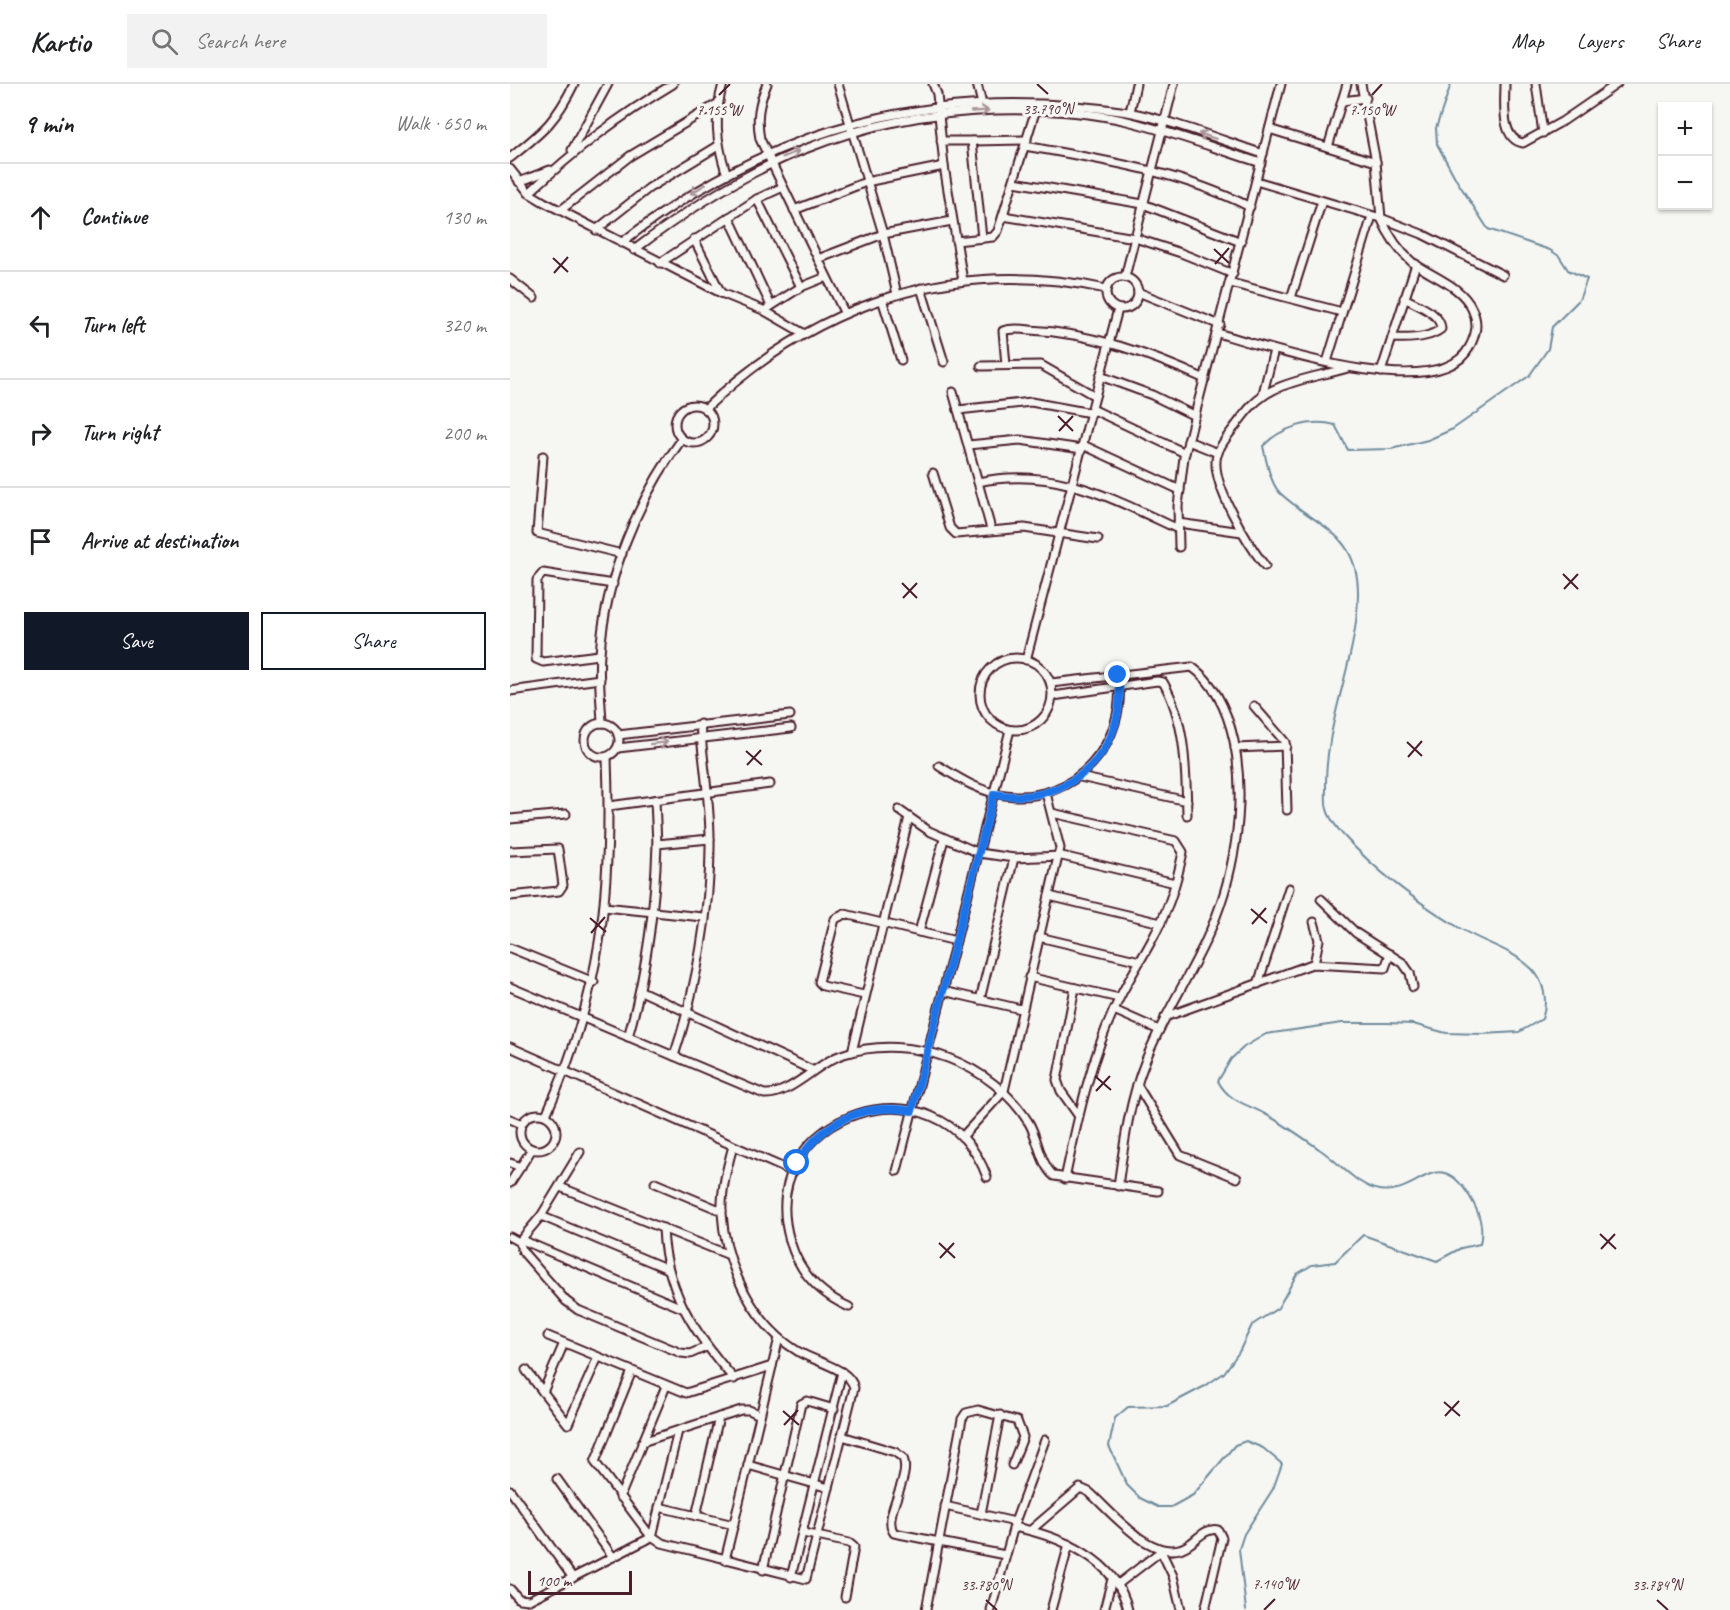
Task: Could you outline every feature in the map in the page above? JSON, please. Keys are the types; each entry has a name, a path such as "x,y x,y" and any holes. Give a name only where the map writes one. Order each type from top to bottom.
{"street":[{"path":"510,158 538,137 554,121 574,84"},
{"path":"569,155 608,84"},
{"path":"529,193 569,155 610,124 674,84"},
{"path":"723,84 717,105 718,146 726,172"},
{"path":"767,84 759,105 757,122 760,139 844,312"},
{"path":"838,84 883,234 897,294"},
{"path":"933,84 938,104 944,166 963,281"},
{"path":"977,84 981,100"},
{"path":"1130,112 1133,84"},
{"path":"1125,277 1174,84"},
{"path":"1179,547 1179,490 1185,453 1281,84"},
{"path":"1328,147 1347,84"},
{"path":"1218,333 1274,350 1350,368 1381,372 1408,374 1443,369 1465,356 1474,340 1477,325 1472,308 1459,292 1416,264 1388,235 1381,218 1376,162 1366,98 1361,84"},
{"path":"1505,84 1506,120 1511,138 1523,142 1543,133 1617,84"},
{"path":"1536,84 1543,133"},
{"path":"1342,101 1366,98"},
{"path":"621,243 664,211 726,172 766,152 848,121 938,104 981,100 1061,102 1130,112 1263,154"},
{"path":"561,210 630,156 717,105"},
{"path":"956,241 995,235 1036,109"},
{"path":"634,250 704,199 771,162 851,132 939,113 1036,109 1108,118 1161,131 1261,163"},
{"path":"1269,129 1376,162"},
{"path":"941,141 1026,143 1117,161 1173,176 1250,207"},
{"path":"972,141 982,238"},
{"path":"596,230 649,188 718,146"},
{"path":"794,210 866,182 944,166"},
{"path":"519,182 555,168"},
{"path":"510,169 529,193 720,293 764,310 802,333"},
{"path":"1014,182 1143,204 1241,242"},
{"path":"1256,182 1381,218 1422,234 1503,275"},
{"path":"660,263 757,199 783,188"},
{"path":"757,199 801,287"},
{"path":"1291,298 1322,201"},
{"path":"1003,216 1135,238 1233,274"},
{"path":"1327,362 1372,216"},
{"path":"729,217 771,306"},
{"path":"818,259 883,234 952,221"},
{"path":"694,239 720,293"},
{"path":"1381,372 1416,264"},
{"path":"764,310 801,287 826,277"},
{"path":"705,409 760,360 802,333 844,312 897,294 963,281 1029,277 1106,289"},
{"path":"1125,277 1134,282 1138,292 1132,306 1118,309 1109,302 1106,289 1111,281 1125,277"},
{"path":"510,279 534,298"},
{"path":"1231,283 1342,312"},
{"path":"921,288 944,362"},
{"path":"1138,292 1220,325"},
{"path":"1392,338 1421,337 1435,334 1441,329 1441,324 1433,314 1404,298"},
{"path":"882,299 900,360"},
{"path":"1026,660 1118,309"},
{"path":"1006,365 1002,333 1006,329 1056,332 1109,343 1159,359 1205,379"},
{"path":"1262,397 1274,350"},
{"path":"981,366 1041,365 1095,396"},
{"path":"1266,566 1242,532 1218,474 1218,453 1250,406 1274,389 1350,368"},
{"path":"1100,376 1144,391 1195,416"},
{"path":"953,392 991,529"},
{"path":"958,410 1031,402 1091,411 1185,453"},
{"path":"688,406 705,409 713,426 707,438 696,443 682,439 675,425 678,413 688,406"},
{"path":"602,723 599,656 613,584 622,554 652,484 682,439"},
{"path":"968,445 1020,440 1082,447 1179,490"},
{"path":"1188,441 1218,453"},
{"path":"543,456 538,534 622,554"},
{"path":"933,472 954,533 962,535 991,529 1024,528 1098,539"},
{"path":"978,482 1026,477 1073,483 1178,526 1242,532"},
{"path":"599,656 543,662 536,659 537,579 543,573 613,584"},
{"path":"1012,658 1026,660 1041,668 1051,683 1053,696 1050,708 1040,723 1029,729 1010,730 989,719 982,708 980,690 983,678 995,664 1012,658"},
{"path":"1051,683 1192,667 1224,707 1235,748 1238,816 1228,879 1207,938 1159,1030 1137,1085 1125,1130 1118,1186"},
{"path":"939,766 970,785 994,794 1021,796 1046,793 1080,777 1098,758 1113,732 1120,704 1118,675"},
{"path":"510,691 600,679"},
{"path":"1053,696 1157,681 1164,683 1182,743 1187,815"},
{"path":"1254,706 1282,737 1286,746 1287,810"},
{"path":"618,735 790,715"},
{"path":"618,748 618,735 612,726 602,723 591,727 585,743 596,756 607,757 618,748 790,728"},
{"path":"674,1056 688,1012 703,917 710,838 700,724"},
{"path":"897,1171 1010,730"},
{"path":"1235,748 1286,746"},
{"path":"546,1115 566,1071 594,982 604,907 609,806 607,757"},
{"path":"1080,777 1187,801"},
{"path":"609,806 770,784"},
{"path":"962,1137 1004,1091 1021,1010 1059,856 1060,843 1046,793"},
{"path":"627,1037 641,991 653,912 657,844 655,800"},
{"path":"899,810 944,839 979,853 1014,858 1059,856 1175,883"},
{"path":"1052,813 1178,843 1184,852 1161,923 1119,998 1085,1086 1065,1179"},
{"path":"510,819 566,814"},
{"path":"852,1052 864,995 909,818"},
{"path":"657,844 710,838"},
{"path":"919,932 944,839"},
{"path":"510,851 558,849 563,887 559,891 510,896"},
{"path":"980,999 1014,858"},
{"path":"1258,984 1289,888"},
{"path":"1049,896 1161,923"},
{"path":"1321,899 1356,933 1390,954 1408,969 1413,987"},
{"path":"604,907 703,917"},
{"path":"864,995 822,986 819,980 837,917 845,914 956,941"},
{"path":"1314,922 1319,940 1314,964"},
{"path":"1039,937 1140,961"},
{"path":"510,948 594,982"},
{"path":"1166,1017 1314,964 1384,968 1387,966 1390,954"},
{"path":"1029,977 1119,998"},
{"path":"510,987 764,1094 781,1092 834,1057 852,1052 883,1047 927,1052 972,1069 1004,1091 1030,1125 1048,1171 1056,1178 1158,1191"},
{"path":"1075,988 1057,1080 1078,1115"},
{"path":"641,991 812,1070"},
{"path":"943,991 1021,1010"},
{"path":"1114,1010 1159,1030"},
{"path":"510,1047 793,1172"},
{"path":"1137,1085 1180,1155 1237,1178"},
{"path":"849,1307 819,1288 797,1259 788,1232 785,1212 793,1172 813,1141 844,1118 882,1108 912,1111 940,1121 962,1137 975,1153 987,1177"},
{"path":"534,1114 546,1115 557,1129 554,1142 544,1149 532,1149 523,1142 522,1124 534,1114"},
{"path":"510,1119 522,1124"},
{"path":"632,1371 595,1459 597,1467 651,1537 662,1543 806,1579 854,1388 851,1380 842,1372 816,1362 779,1338 757,1314 741,1285 729,1255 722,1212 723,1189 733,1146"},
{"path":"510,1183 532,1149"},
{"path":"520,1241 560,1187 580,1152"},
{"path":"510,1163 520,1167"},
{"path":"655,1183 722,1212"},
{"path":"560,1187 729,1255"},
{"path":"541,1215 668,1269"},
{"path":"663,1228 668,1269 682,1308 706,1347 734,1379"},
{"path":"510,1237 682,1308"},
{"path":"520,1241 523,1252 561,1295 583,1313 681,1353 690,1354 706,1347"},
{"path":"548,1336 666,1386 690,1393 772,1366"},
{"path":"725,1560 779,1338"},
{"path":"543,1392 564,1343"},
{"path":"526,1370 566,1423 570,1424 598,1357"},
{"path":"791,1577 842,1372"},
{"path":"620,1497 666,1386"},
{"path":"763,1570 801,1404 807,1401 834,1409"},
{"path":"642,1442 746,1410 760,1415"},
{"path":"926,1610 963,1416 975,1410 1017,1421 1023,1432 1012,1465"},
{"path":"981,1514 1000,1415"},
{"path":"696,1516 720,1417"},
{"path":"832,1419 846,1422"},
{"path":"510,1589 519,1599 529,1600 651,1537 678,1431"},
{"path":"842,1436 901,1455 905,1467 891,1528 900,1536 1005,1556"},
{"path":"991,1610 1014,1524 1045,1440"},
{"path":"748,1465 829,1488"},
{"path":"557,1479 613,1557"},
{"path":"1031,1530 1076,1490 1083,1488 1145,1543 1161,1551 1181,1550 1207,1531 1214,1529 1220,1532 1222,1538 1206,1610"},
{"path":"510,1490 573,1578"},
{"path":"945,1506 1014,1524 1069,1544 1088,1556 1115,1582 1128,1610"},
{"path":"659,1507 734,1525"},
{"path":"802,1533 849,1544 855,1549 844,1597"},
{"path":"1051,1610 1069,1544"},
{"path":"1104,1610 1115,1582 1161,1551"},
{"path":"1161,1551 1173,1576 1181,1610"}],"waterway":[{"path":"1246,1610 1239,1549 1244,1534 1273,1489 1282,1464 1263,1448 1246,1441 1235,1445 1193,1495 1171,1507 1158,1507 1140,1498 1127,1485 1109,1446 1115,1418 1128,1407 1167,1406 1224,1373 1239,1352 1252,1325 1278,1308 1297,1274 1312,1265 1335,1262 1363,1235 1437,1261 1461,1248 1480,1244 1481,1225 1470,1197 1458,1181 1447,1174 1437,1172 1393,1190 1371,1188 1286,1126 1227,1094 1218,1081 1231,1059 1244,1047 1266,1034 1342,1023 1413,1024 1446,1033 1519,1032 1542,1019 1545,1006 1540,980 1532,969 1516,956 1461,929 1400,887 1357,849 1339,830 1330,816 1326,801 1327,762 1330,738 1356,619 1358,595 1356,574 1351,557 1333,533 1294,505 1277,489 1269,471 1263,446 1278,434 1296,426 1316,423 1335,425 1348,450 1391,449 1428,440 1453,429 1529,376 1548,349 1552,327 1579,300 1587,279 1568,270 1559,256 1550,250 1488,229 1457,181 1437,144 1436,128 1451,84"}],"route":[{"path":"797,1163 820,1134 844,1118 872,1109 892,1108 912,1111 994,794 1030,796 1054,791 1080,777 1098,758 1113,732 1120,704 1118,675"}]}
